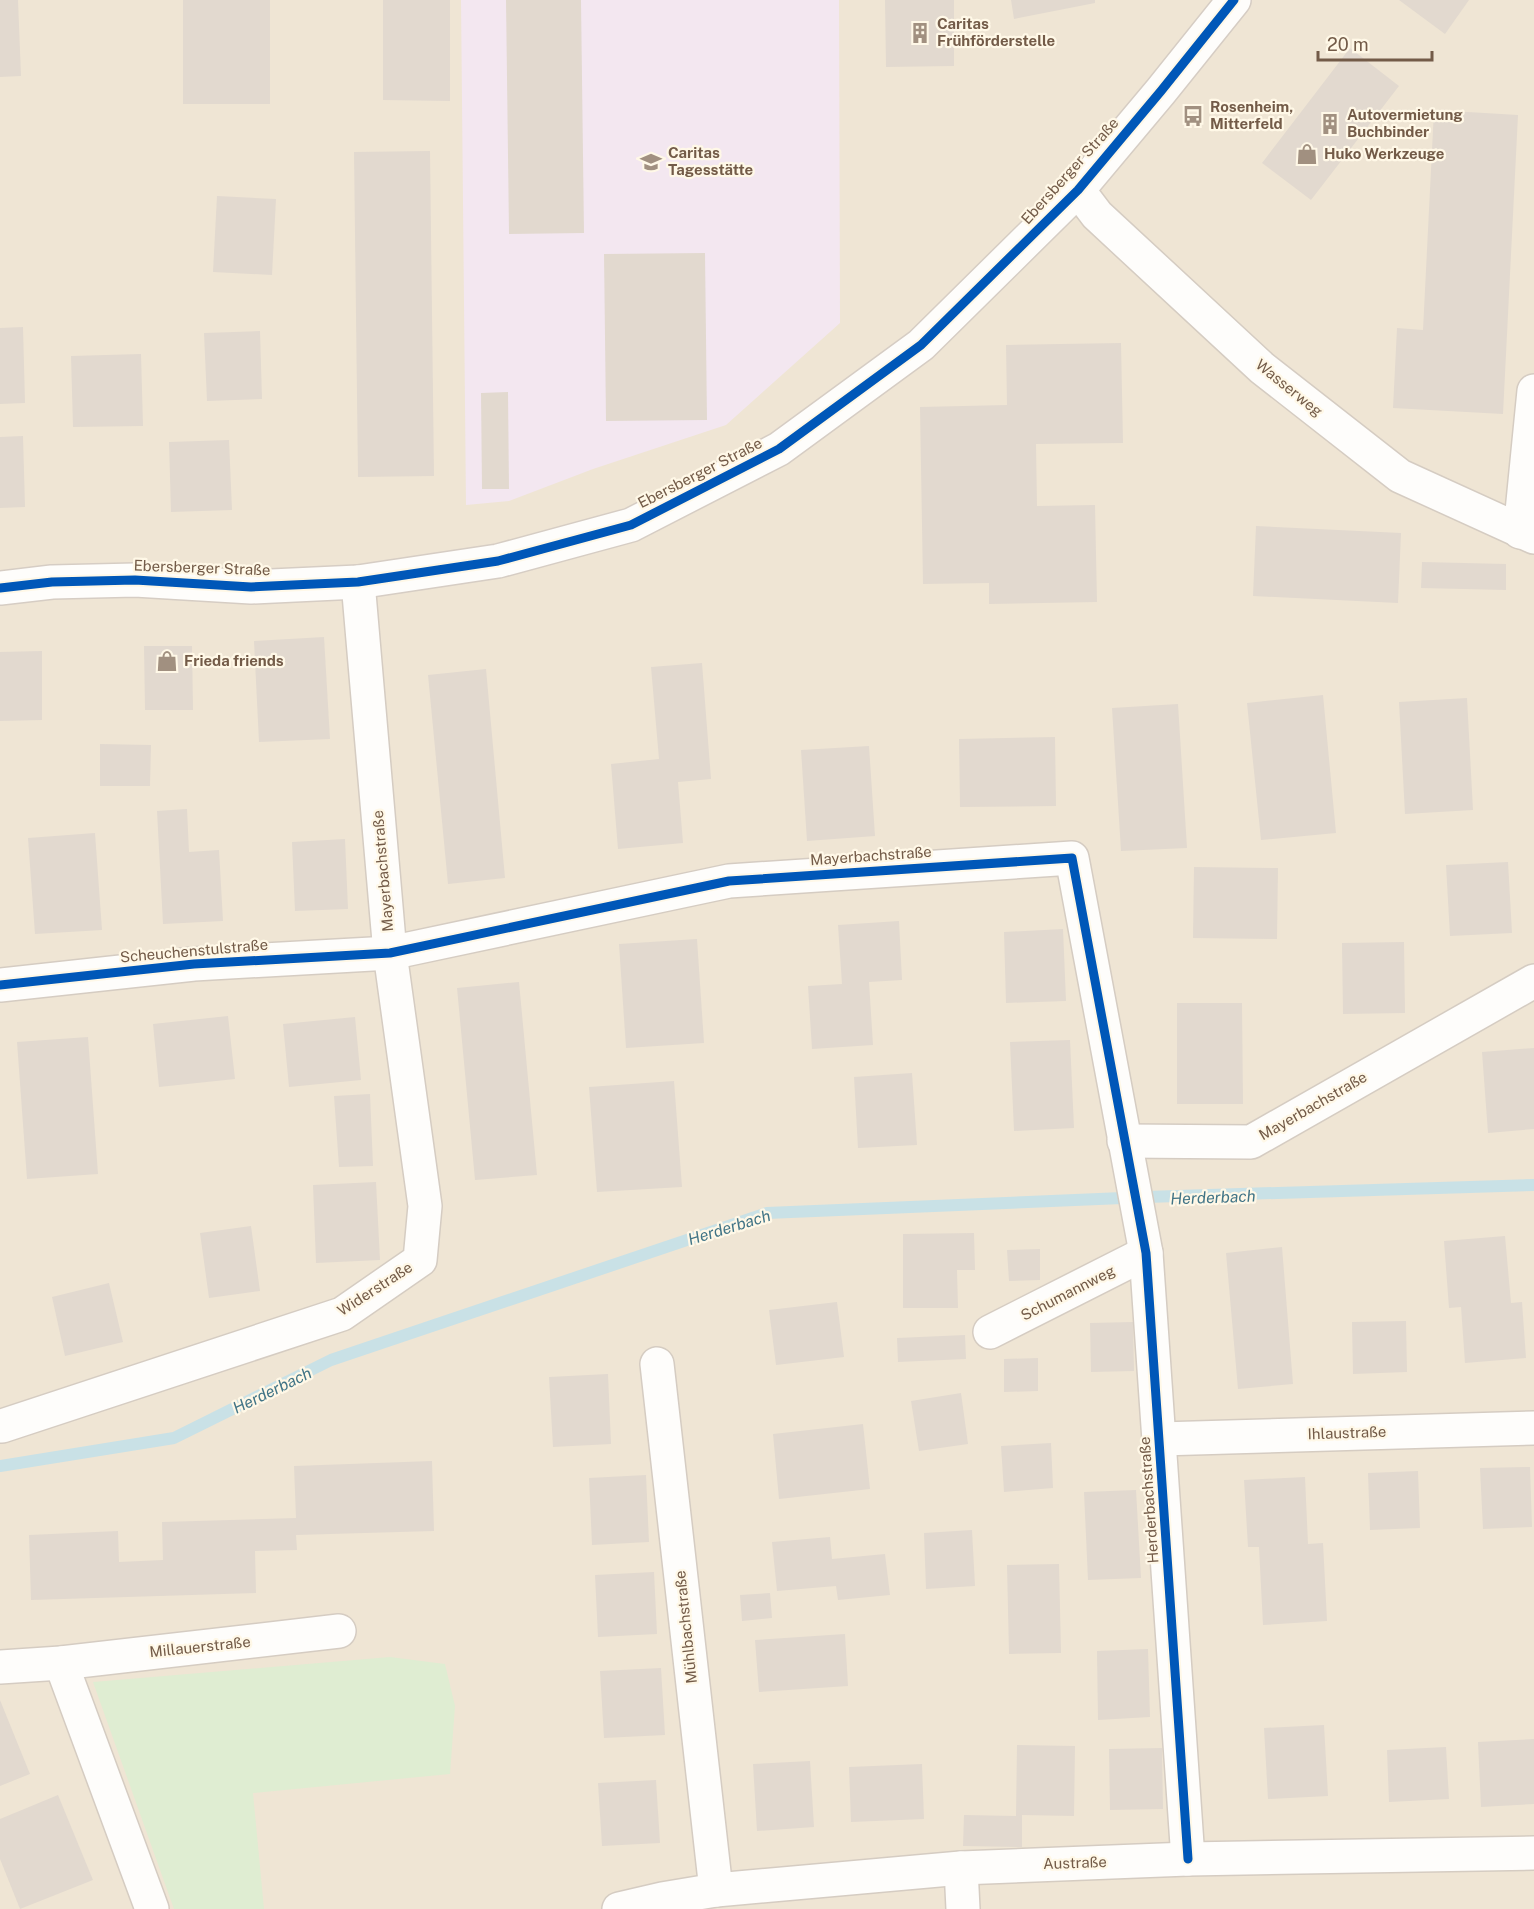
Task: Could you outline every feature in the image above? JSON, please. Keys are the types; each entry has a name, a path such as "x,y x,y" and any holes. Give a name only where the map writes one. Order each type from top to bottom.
{"street":[{"name":"Ebersberger Straße","path":"0,588 52,582 135,580 251,587 358,582 498,561 631,525 779,449 921,345 1078,190 1161,92 1234,0"},
{"name":"Wasserweg","path":"1078,190 1097,215 1262,368 1400,476 1527,535"},
{"path":"1527,535 1534,391"},
{"name":"Mayerbachstraße","path":"358,582 390,953 729,881 1072,858 1125,1145 1251,1142 1534,981"},
{"name":"Scheuchenstulstraße","path":"0,985 194,964 390,953"},
{"name":"Widerstraße","path":"2,1426 342,1314 420,1260 425,1206 390,953"},
{"name":"Herderbachstraße","path":"1125,1145 1145,1250 1188,1858"},
{"name":"Schumannweg","path":"990,1332 1145,1250"},
{"name":"Mühlbachstraße","path":"657,1364 716,1890"},
{"name":"Ihlaustraße","path":"1160,1438 1534,1428"},
{"name":"Millauerstraße","path":"0,1667 61,1663 339,1631"},
{"path":"61,1663 153,1909"},
{"name":"Austraße","path":"618,1909 716,1890 961,1868 1188,1858 1534,1854"},
{"path":"961,1868 963,1909"}],"shaded area":[{"path":"0,0 1534,0 1534,1909 0,1909"},
{"name":"Caritas Tagesstätte","path":"461,0 839,0 840,323 726,425 593,469 509,501 466,505"}],"green space":[{"path":"390,1657 445,1664 455,1706 450,1774 253,1793 264,1909 174,1909 93,1682"}],"building":[{"path":"0,0 18,0 21,76 0,77"},
{"path":"183,0 270,0 270,104 183,104"},
{"path":"383,0 450,0 450,101 383,100"},
{"path":"506,0 581,0 584,233 509,234"},
{"name":"Caritas Frühförderstelle","path":"885,0 954,0 954,66 886,67"},
{"path":"1011,0 1095,0 1095,3 1014,19"},
{"path":"1399,0 1469,0 1445,34"},
{"name":"Autovermietung Buchbinder","path":"1350,48 1399,86 1311,200 1262,163"},
{"path":"1434,110 1518,115 1503,414 1393,408 1397,328 1423,330"},
{"path":"430,151 434,476 358,477 354,152"},
{"path":"217,196 276,199 272,275 213,272"},
{"path":"705,253 707,420 606,421 604,254"},
{"path":"23,327 25,403 0,404 0,328"},
{"path":"260,331 262,399 207,401 204,333"},
{"path":"1121,343 1123,443 1036,444 1037,506 1095,505 1097,602 989,604 989,583 923,584 920,407 1007,405 1006,345"},
{"path":"141,354 143,426 73,427 71,356"},
{"path":"508,392 509,489 482,489 481,393"},
{"path":"23,436 25,507 0,508 0,437"},
{"path":"229,440 232,510 171,512 169,442"},
{"path":"1256,526 1401,533 1398,603 1253,596"},
{"path":"1422,562 1506,564 1506,590 1421,588"},
{"path":"324,637 330,739 259,742 254,641"},
{"path":"144,646 192,646 193,710 145,710"},
{"path":"42,651 42,720 0,721 0,652"},
{"path":"702,663 711,779 678,782 683,843 618,849 611,764 659,759 651,667"},
{"path":"486,669 505,878 448,884 428,675"},
{"path":"1323,695 1336,833 1261,840 1247,703"},
{"path":"1467,698 1473,810 1405,814 1399,702"},
{"path":"1178,704 1187,848 1121,851 1112,708"},
{"path":"1055,737 1056,806 960,807 959,739"},
{"path":"100,744 151,745 150,786 100,786"},
{"path":"869,746 875,836 807,841 801,750"},
{"path":"187,809 189,852 219,850 223,921 163,924 157,811"},
{"path":"95,833 102,930 35,934 28,838"},
{"path":"345,839 348,909 295,911 292,842"},
{"path":"1508,862 1512,933 1450,936 1446,865"},
{"path":"1194,867 1278,868 1277,939 1193,938"},
{"path":"899,921 902,980 869,982 873,1045 812,1049 808,986 842,984 838,925"},
{"path":"1063,929 1066,1001 1006,1003 1004,932"},
{"path":"697,939 704,1043 626,1048 619,944"},
{"path":"1404,942 1405,1013 1343,1014 1342,943"},
{"path":"519,982 537,1175 475,1180 457,988"},
{"path":"1177,1003 1242,1003 1243,1104 1177,1104"},
{"path":"228,1016 235,1079 159,1087 153,1024"},
{"path":"355,1017 361,1080 289,1087 283,1024"},
{"path":"88,1037 98,1174 27,1179 17,1042"},
{"path":"1070,1040 1074,1128 1014,1131 1010,1042"},
{"path":"1534,1048 1534,1129 1488,1133 1482,1052"},
{"path":"912,1073 917,1145 858,1148 854,1077"},
{"path":"674,1081 682,1187 597,1192 589,1087"},
{"path":"370,1094 373,1166 339,1167 334,1096"},
{"path":"376,1182 380,1260 316,1263 313,1185"},
{"path":"251,1226 260,1291 209,1298 200,1233"},
{"path":"974,1233 975,1270 957,1270 958,1308 903,1308 903,1234"},
{"path":"1505,1236 1511,1303 1522,1302 1526,1358 1465,1363 1461,1307 1449,1308 1444,1241"},
{"path":"1282,1247 1293,1384 1238,1389 1226,1253"},
{"path":"1040,1249 1040,1280 1009,1281 1007,1250"},
{"path":"109,1283 123,1342 65,1356 52,1297"},
{"path":"837,1302 844,1357 776,1365 769,1310"},
{"path":"1406,1321 1407,1372 1353,1374 1352,1322"},
{"path":"1133,1322 1134,1371 1091,1372 1090,1323"},
{"path":"965,1335 966,1359 898,1362 897,1338"},
{"path":"1038,1358 1038,1391 1004,1392 1004,1359"},
{"path":"608,1374 611,1444 553,1447 549,1377"},
{"path":"961,1393 968,1444 919,1451 911,1401"},
{"path":"863,1424 870,1489 779,1499 773,1434"},
{"path":"1051,1443 1053,1488 1004,1492 1001,1446"},
{"path":"432,1461 434,1531 296,1535 297,1550 255,1551 256,1593 31,1600 29,1535 118,1531 119,1562 163,1560 162,1522 296,1518 294,1466"},
{"path":"1530,1467 1532,1527 1483,1529 1480,1468"},
{"path":"1418,1471 1420,1528 1370,1530 1368,1473"},
{"path":"646,1475 649,1542 592,1545 589,1478"},
{"path":"1305,1477 1308,1544 1323,1543 1327,1621 1263,1625 1259,1547 1248,1547 1244,1480"},
{"path":"1136,1490 1141,1578 1088,1580 1084,1492"},
{"path":"972,1530 975,1586 926,1589 924,1533"},
{"path":"830,1537 832,1559 885,1554 890,1595 838,1600 836,1586 777,1591 772,1542"},
{"path":"1059,1564 1061,1653 1009,1654 1007,1565"},
{"path":"654,1572 657,1634 598,1637 595,1575"},
{"path":"770,1593 772,1618 742,1621 740,1595"},
{"path":"845,1634 848,1686 759,1692 755,1640"},
{"path":"1148,1649 1150,1717 1098,1720 1097,1651"},
{"path":"661,1668 665,1735 604,1738 600,1671"},
{"path":"0,1700 30,1774 0,1786"},
{"path":"1324,1725 1328,1796 1268,1799 1264,1728"},
{"path":"1534,1739 1534,1804 1481,1807 1478,1742"},
{"path":"1017,1745 1075,1746 1074,1816 1022,1815 1022,1847 963,1846 964,1815 1016,1816"},
{"path":"1446,1747 1449,1799 1389,1802 1387,1750"},
{"path":"1162,1748 1163,1809 1110,1810 1109,1749"},
{"path":"810,1761 814,1827 757,1831 753,1764"},
{"path":"922,1764 924,1819 851,1822 849,1767"},
{"path":"656,1780 660,1843 602,1846 598,1783"},
{"path":"58,1795 93,1880 20,1909 0,1859 0,1819"}],"waterway":[{"name":"Herderbach","path":"0,1466 174,1438 331,1360 767,1213 1146,1197 1534,1185"}],"cycle path":[{"path":"0,588 52,582 135,580 251,587 358,582 498,561 631,525 779,449 921,345 1078,190 1234,0"},
{"path":"0,985 194,964 390,953 729,881 1072,858 1146,1253 1188,1859"}],"place":[{"name":"Caritas Frühförderstelle","path":"920,33"},
{"name":"Rosenheim, Mitterfeld","path":"1193,116"},
{"name":"Autovermietung Buchbinder","path":"1330,124"},
{"name":"Huko Werkzeuge","path":"1307,154"},
{"name":"Caritas Tagesstätte","path":"651,162"},
{"name":"Frieda friends","path":"167,661"}]}
